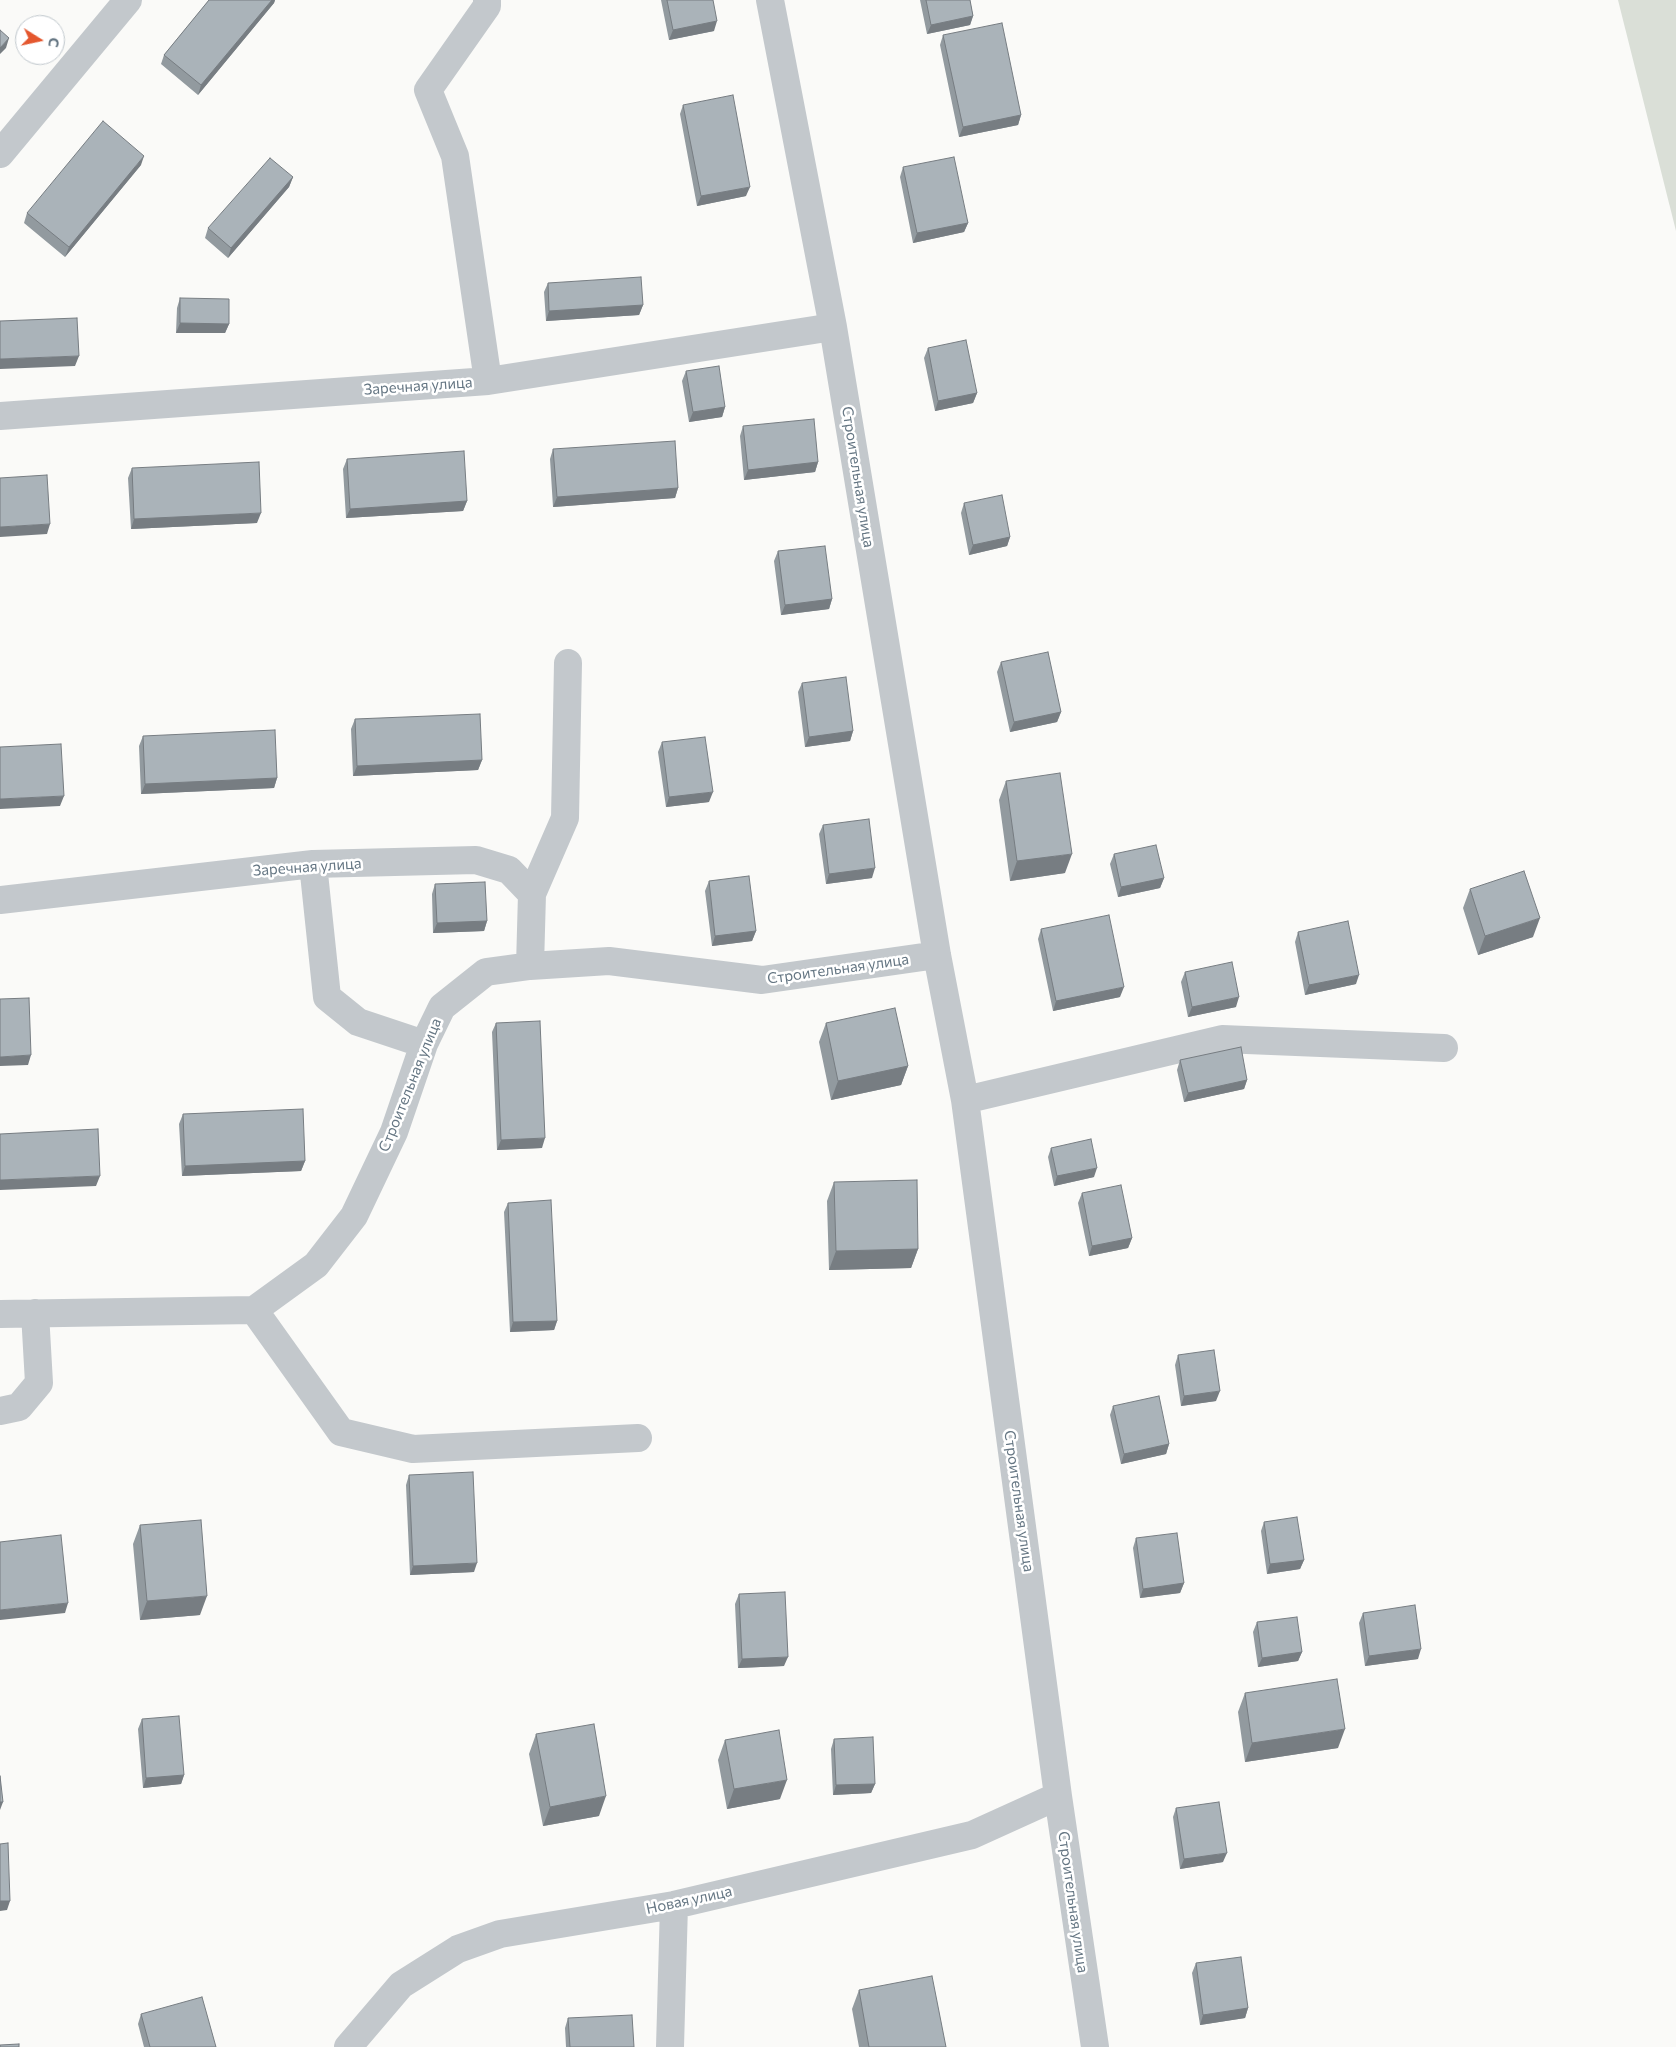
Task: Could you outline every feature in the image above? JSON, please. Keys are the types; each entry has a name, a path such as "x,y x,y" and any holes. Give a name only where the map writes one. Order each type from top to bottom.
{"street":[{"path":"0,154 128,0"},
{"path":"487,0 487,6 428,90 456,156 488,381"},
{"name":"Строительная улица","path":"770,0 833,327 938,955 965,1100 1058,1796 1095,2047"},
{"name":"Заречная улица","path":"0,416 488,381 833,327"},
{"path":"530,966 532,894 565,818 568,663"},
{"name":"Заречная улица","path":"0,900 313,864 476,860 509,870 532,894"},
{"path":"313,864 327,996 358,1022 424,1044"},
{"name":"Строительная улица","path":"254,1310 316,1265 354,1216 394,1132 424,1044 442,1007 486,972 530,966 609,961 762,980 938,955"},
{"path":"965,1100 1222,1039 1444,1048"},
{"path":"0,1314 254,1310 341,1432 413,1449 638,1438"},
{"path":"0,1411 19,1407 39,1383 35,1313"},
{"name":"Новая улица","path":"348,2047 401,1985 458,1949 500,1934 674,1905 972,1835 1058,1796"},
{"path":"670,2047 674,1905"}],"shaded area":[{"path":"1618,0 1676,0 1676,231"}],"building":[{"path":"209,0 272,0 201,85 164,55"},
{"path":"667,0 713,0 717,21 673,30"},
{"path":"926,0 970,0 973,16 931,25"},
{"path":"1002,23 1021,115 963,127 943,35"},
{"path":"0,30 9,38 0,48"},
{"path":"733,95 750,187 701,196 683,105"},
{"path":"103,121 144,156 69,247 27,213"},
{"path":"954,157 968,223 917,233 903,167"},
{"path":"270,158 293,177 231,248 208,228"},
{"path":"641,277 643,305 549,311 548,283"},
{"path":"180,298 229,299 229,324 180,323"},
{"path":"77,318 79,356 0,359 0,321"},
{"path":"966,340 977,393 938,401 928,348"},
{"path":"719,366 725,407 693,412 686,371"},
{"path":"814,419 818,462 748,470 743,426"},
{"path":"675,441 678,488 557,497 553,449"},
{"path":"464,451 467,501 350,509 347,459"},
{"path":"259,462 261,513 134,519 132,468"},
{"path":"47,475 50,524 0,527 0,478"},
{"path":"1002,495 1010,537 973,545 964,503"},
{"path":"825,546 832,599 785,605 778,551"},
{"path":"1048,652 1061,712 1014,722 1001,662"},
{"path":"846,677 853,731 809,737 802,683"},
{"path":"480,714 482,760 357,766 355,719"},
{"path":"275,730 277,778 145,784 143,736"},
{"path":"705,737 713,792 669,797 662,742"},
{"path":"61,744 64,796 0,799 0,747"},
{"path":"1060,773 1072,854 1017,861 1006,781"},
{"path":"869,819 875,868 829,874 823,825"},
{"path":"1156,845 1164,878 1121,887 1114,854"},
{"path":"1524,871 1540,918 1485,936 1470,889"},
{"path":"749,876 756,931 715,936 709,881"},
{"path":"485,882 487,921 437,923 435,884"},
{"path":"1109,915 1124,987 1056,1001 1041,929"},
{"path":"1348,921 1359,975 1309,985 1298,932"},
{"path":"1232,962 1239,997 1192,1007 1185,972"},
{"path":"29,998 31,1055 0,1057 0,999"},
{"path":"895,1008 908,1066 838,1081 826,1023"},
{"path":"540,1021 545,1138 501,1140 496,1023"},
{"path":"1241,1047 1247,1080 1188,1093 1180,1060"},
{"path":"303,1109 305,1161 185,1166 183,1114"},
{"path":"98,1129 100,1176 0,1180 0,1134"},
{"path":"1091,1139 1097,1168 1057,1176 1051,1148"},
{"path":"917,1180 918,1249 836,1251 834,1182"},
{"path":"1121,1185 1132,1238 1092,1246 1082,1193"},
{"path":"551,1200 557,1321 513,1322 508,1203"},
{"path":"1214,1350 1220,1391 1184,1396 1178,1355"},
{"path":"1159,1396 1169,1444 1124,1454 1113,1406"},
{"path":"473,1472 477,1563 413,1566 409,1475"},
{"path":"1297,1517 1304,1560 1270,1564 1264,1522"},
{"path":"201,1520 207,1596 147,1601 140,1525"},
{"path":"1177,1533 1184,1583 1143,1589 1136,1538"},
{"path":"61,1535 68,1603 0,1610 0,1542"},
{"path":"785,1592 788,1657 742,1659 739,1594"},
{"path":"1415,1605 1421,1649 1369,1656 1363,1613"},
{"path":"1297,1617 1302,1652 1262,1658 1257,1622"},
{"path":"1337,1679 1345,1729 1252,1743 1245,1693"},
{"path":"179,1716 184,1775 146,1778 142,1719"},
{"path":"594,1724 606,1796 550,1807 536,1734"},
{"path":"779,1730 787,1780 734,1789 725,1740"},
{"path":"873,1737 875,1784 836,1785 834,1739"},
{"path":"0,1776 3,1802 0,1802"},
{"path":"1219,1802 1227,1853 1184,1859 1176,1808"},
{"path":"8,1843 10,1901 0,1901 0,1844"},
{"path":"1241,1957 1248,2008 1203,2015 1196,1963"},
{"path":"932,1976 946,2047 869,2047 859,1990"},
{"path":"202,1997 216,2047 150,2047 141,2014"},
{"path":"632,2015 634,2047 570,2047 568,2018"},
{"path":"19,2044 19,2047 0,2047 0,2045"}]}
